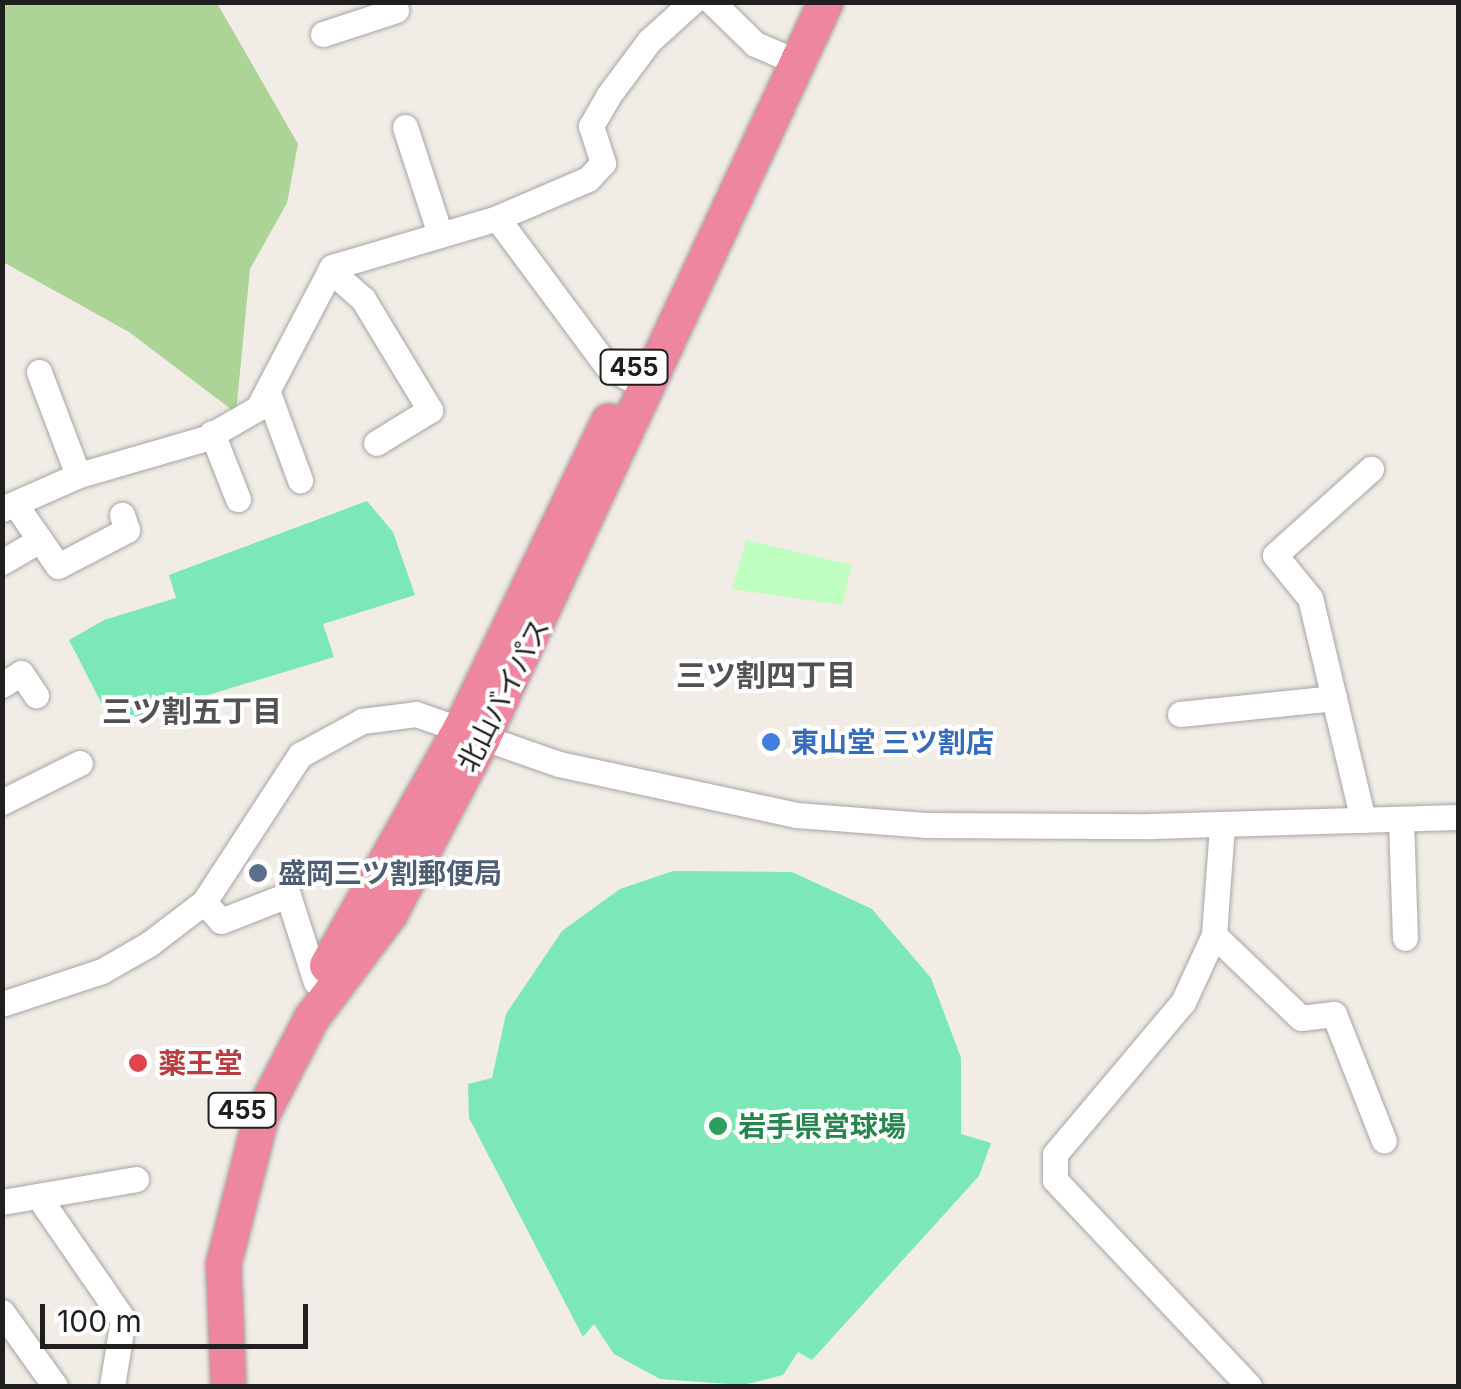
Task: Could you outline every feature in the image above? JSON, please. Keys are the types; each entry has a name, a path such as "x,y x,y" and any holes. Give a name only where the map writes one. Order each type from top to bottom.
{"highway":[{"name":"北山バイパス","path":"228,1386 223,1264 261,1116 311,1018 389,914 629,378 781,55 801,2"},
{"name":"北山バイパス","path":"209,1386 202,1308 224,1164 260,1069 471,733 825,2"}],"street":[{"path":"122,515 128,530 58,566 9,507 78,475 212,433 258,408 330,270 497,218 588,179 603,163 591,126 608,96 649,42 692,2"},
{"path":"712,2 755,44 781,55"},
{"path":"323,34 396,10"},
{"path":"405,127 440,234"},
{"path":"497,218 607,366 629,378"},
{"path":"330,270 362,300 430,410 376,443"},
{"path":"39,372 78,475"},
{"path":"268,393 300,480"},
{"path":"212,433 238,499"},
{"path":"1363,820 1310,598 1276,555 1371,468"},
{"path":"2,562 40,540"},
{"path":"2,685 22,673 36,696"},
{"path":"1180,714 1334,698"},
{"path":"2,1004 102,970 204,902 300,755 362,721 416,714 558,764 796,815 925,824 1222,826 1458,817"},
{"path":"2,802 80,763"},
{"path":"1400,819 1405,938"},
{"path":"1222,826 1214,935 1183,1002 1055,1154 1055,1180 1249,1386"},
{"path":"204,902 221,921 288,895 316,982"},
{"path":"1214,935 1301,1018 1334,1014 1384,1141"},
{"path":"2,1202 136,1179"},
{"path":"38,1196 122,1319 112,1386"},
{"path":"2,1312 55,1386"}],"green space":[{"path":"3,3 217,3 298,144 287,203 250,269 236,413 129,332 3,262"},
{"path":"367,501 393,532 415,595 323,624 334,657 112,724 69,640 104,620 176,598 169,575"},
{"path":"746,540 852,565 842,605 732,589"},
{"name":"岩手県営球場","path":"673,871 792,872 872,909 931,978 961,1058 961,1134 991,1143 979,1176 812,1360 798,1352 783,1375 743,1385 660,1379 614,1354 594,1324 583,1337 469,1118 468,1084 492,1078 506,1014 562,931 620,889"}],"place":[{"name":"東山堂 三ツ割店","path":"771,742"},
{"name":"盛岡三ツ割郵便局","path":"258,873"},
{"name":"薬王堂","path":"138,1063"},
{"name":"岩手県営球場","path":"718,1126"}],"district":[{"name":"三ツ割四丁目","path":"766,675"},
{"name":"三ツ割五丁目","path":"192,711"}]}
